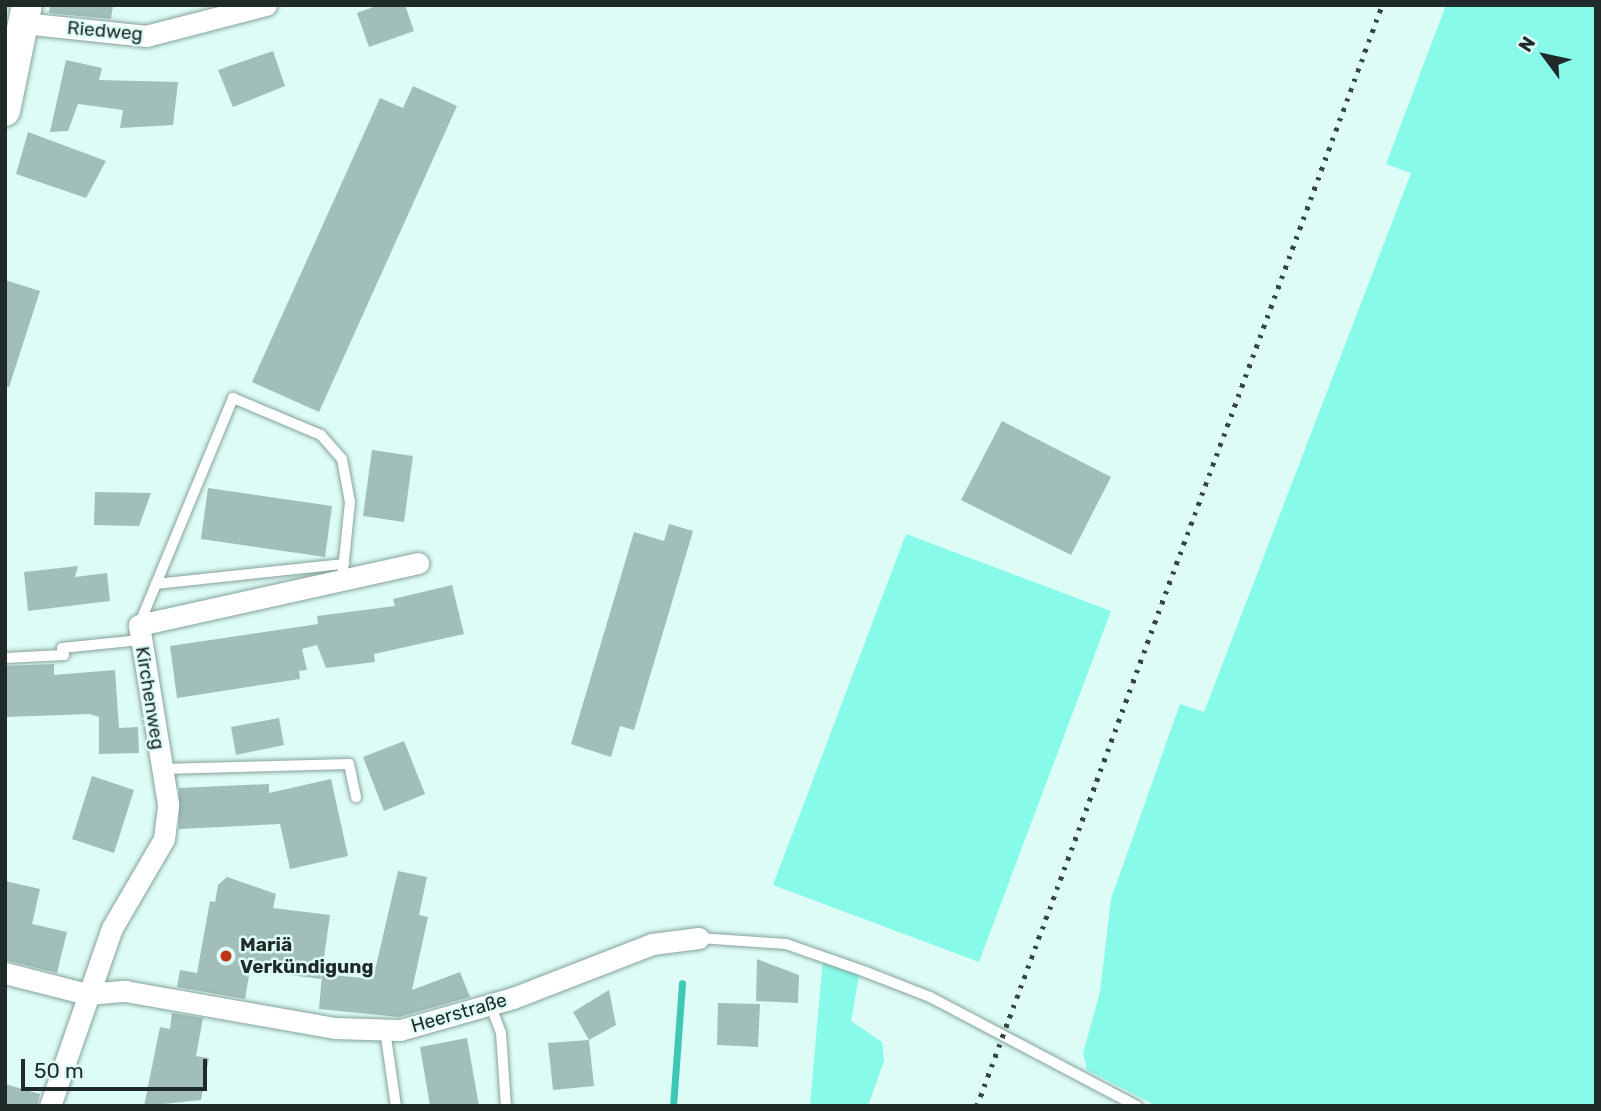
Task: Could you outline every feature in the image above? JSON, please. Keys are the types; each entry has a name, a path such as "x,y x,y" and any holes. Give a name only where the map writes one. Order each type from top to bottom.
{"main road":[{"path":"5,111 25,14"}],"street":[{"name":"Riedweg","path":"25,14 146,36 266,5"},
{"name":"Kirchenweg","path":"50,1106 87,993 112,928 164,839 168,804 140,632 343,572 418,563"},
{"name":"Heerstraße","path":"5,973 87,993 125,991 335,1028 385,1030 490,1004 652,944 699,937"}],"lane":[{"path":"5,658 64,655 62,648 140,632 156,584 233,398 321,435 342,459 350,502 343,572 156,584"},
{"path":"162,769 349,764 356,797"},
{"path":"699,937 786,944 866,972 930,997 1138,1106"},
{"path":"490,1004 501,1032 506,1106"},
{"path":"385,1030 396,1106"}],"green space":[{"path":"1446,5 1596,5 1596,1106 1157,1106 1087,1070 1083,1053 1100,992 1111,899 1180,704 1204,712 1411,173 1386,164"},
{"path":"906,534 1111,611 979,962 773,885"},
{"path":"823,958 860,971 851,1021 882,1042 884,1061 868,1106 810,1106"}],"building":[{"path":"50,5 113,5 111,19 49,13"},
{"path":"379,5 405,5 414,31 369,47 357,13"},
{"path":"273,51 285,86 233,107 218,70"},
{"path":"66,60 102,68 99,80 178,82 173,125 120,128 123,110 78,104 68,131 50,132"},
{"path":"413,86 457,106 319,412 252,382 380,98 403,108"},
{"path":"28,132 106,161 86,198 16,174"},
{"path":"5,280 40,291 9,387 5,386"},
{"path":"1002,421 1111,477 1071,555 961,500"},
{"path":"372,450 413,456 404,522 363,516"},
{"path":"208,488 332,506 325,557 201,539"},
{"path":"95,492 151,493 139,526 94,525"},
{"path":"669,524 693,531 634,730 620,726 611,757 571,744 634,532 664,541"},
{"path":"78,566 75,577 107,573 110,601 28,611 24,572"},
{"path":"452,585 464,634 374,654 375,662 326,668 317,645 302,649 307,670 299,671 300,679 177,698 170,646 318,624 317,616 395,606 393,599"},
{"path":"54,664 54,675 115,670 119,728 138,727 139,753 99,754 99,717 90,714 5,717 5,666"},
{"path":"279,718 284,745 236,755 231,727"},
{"path":"404,741 425,794 384,811 363,757"},
{"path":"92,776 134,790 114,853 72,839"},
{"path":"331,779 348,856 290,869 280,824 179,829 179,788 269,784 269,793"},
{"path":"398,871 427,877 419,915 428,917 412,990 460,972 470,997 399,1017 319,1009 322,974 373,979"},
{"name":"Mariä Verkündigung","path":"227,877 276,894 273,908 330,915 321,979 250,970 245,999 177,987 180,970 197,973 210,901 215,902 218,885"},
{"path":"5,881 40,889 32,924 67,932 57,973 5,960"},
{"path":"757,959 799,975 798,1003 756,1001"},
{"path":"609,990 616,1025 589,1040 573,1012"},
{"path":"718,1003 760,1004 758,1047 717,1045"},
{"path":"172,1013 203,1018 196,1056 209,1058 201,1100 144,1106 160,1027 170,1029"},
{"path":"467,1038 479,1106 430,1106 420,1047"},
{"path":"589,1040 594,1086 553,1090 548,1043"},
{"path":"5,1084 40,1094 37,1106 5,1106"}],"waterway":[{"path":"673,1106 682,983"}],"railway":[{"path":"977,1106 1382,5"}],"place":[{"name":"Mariä Verkündigung","path":"226,956"}]}
